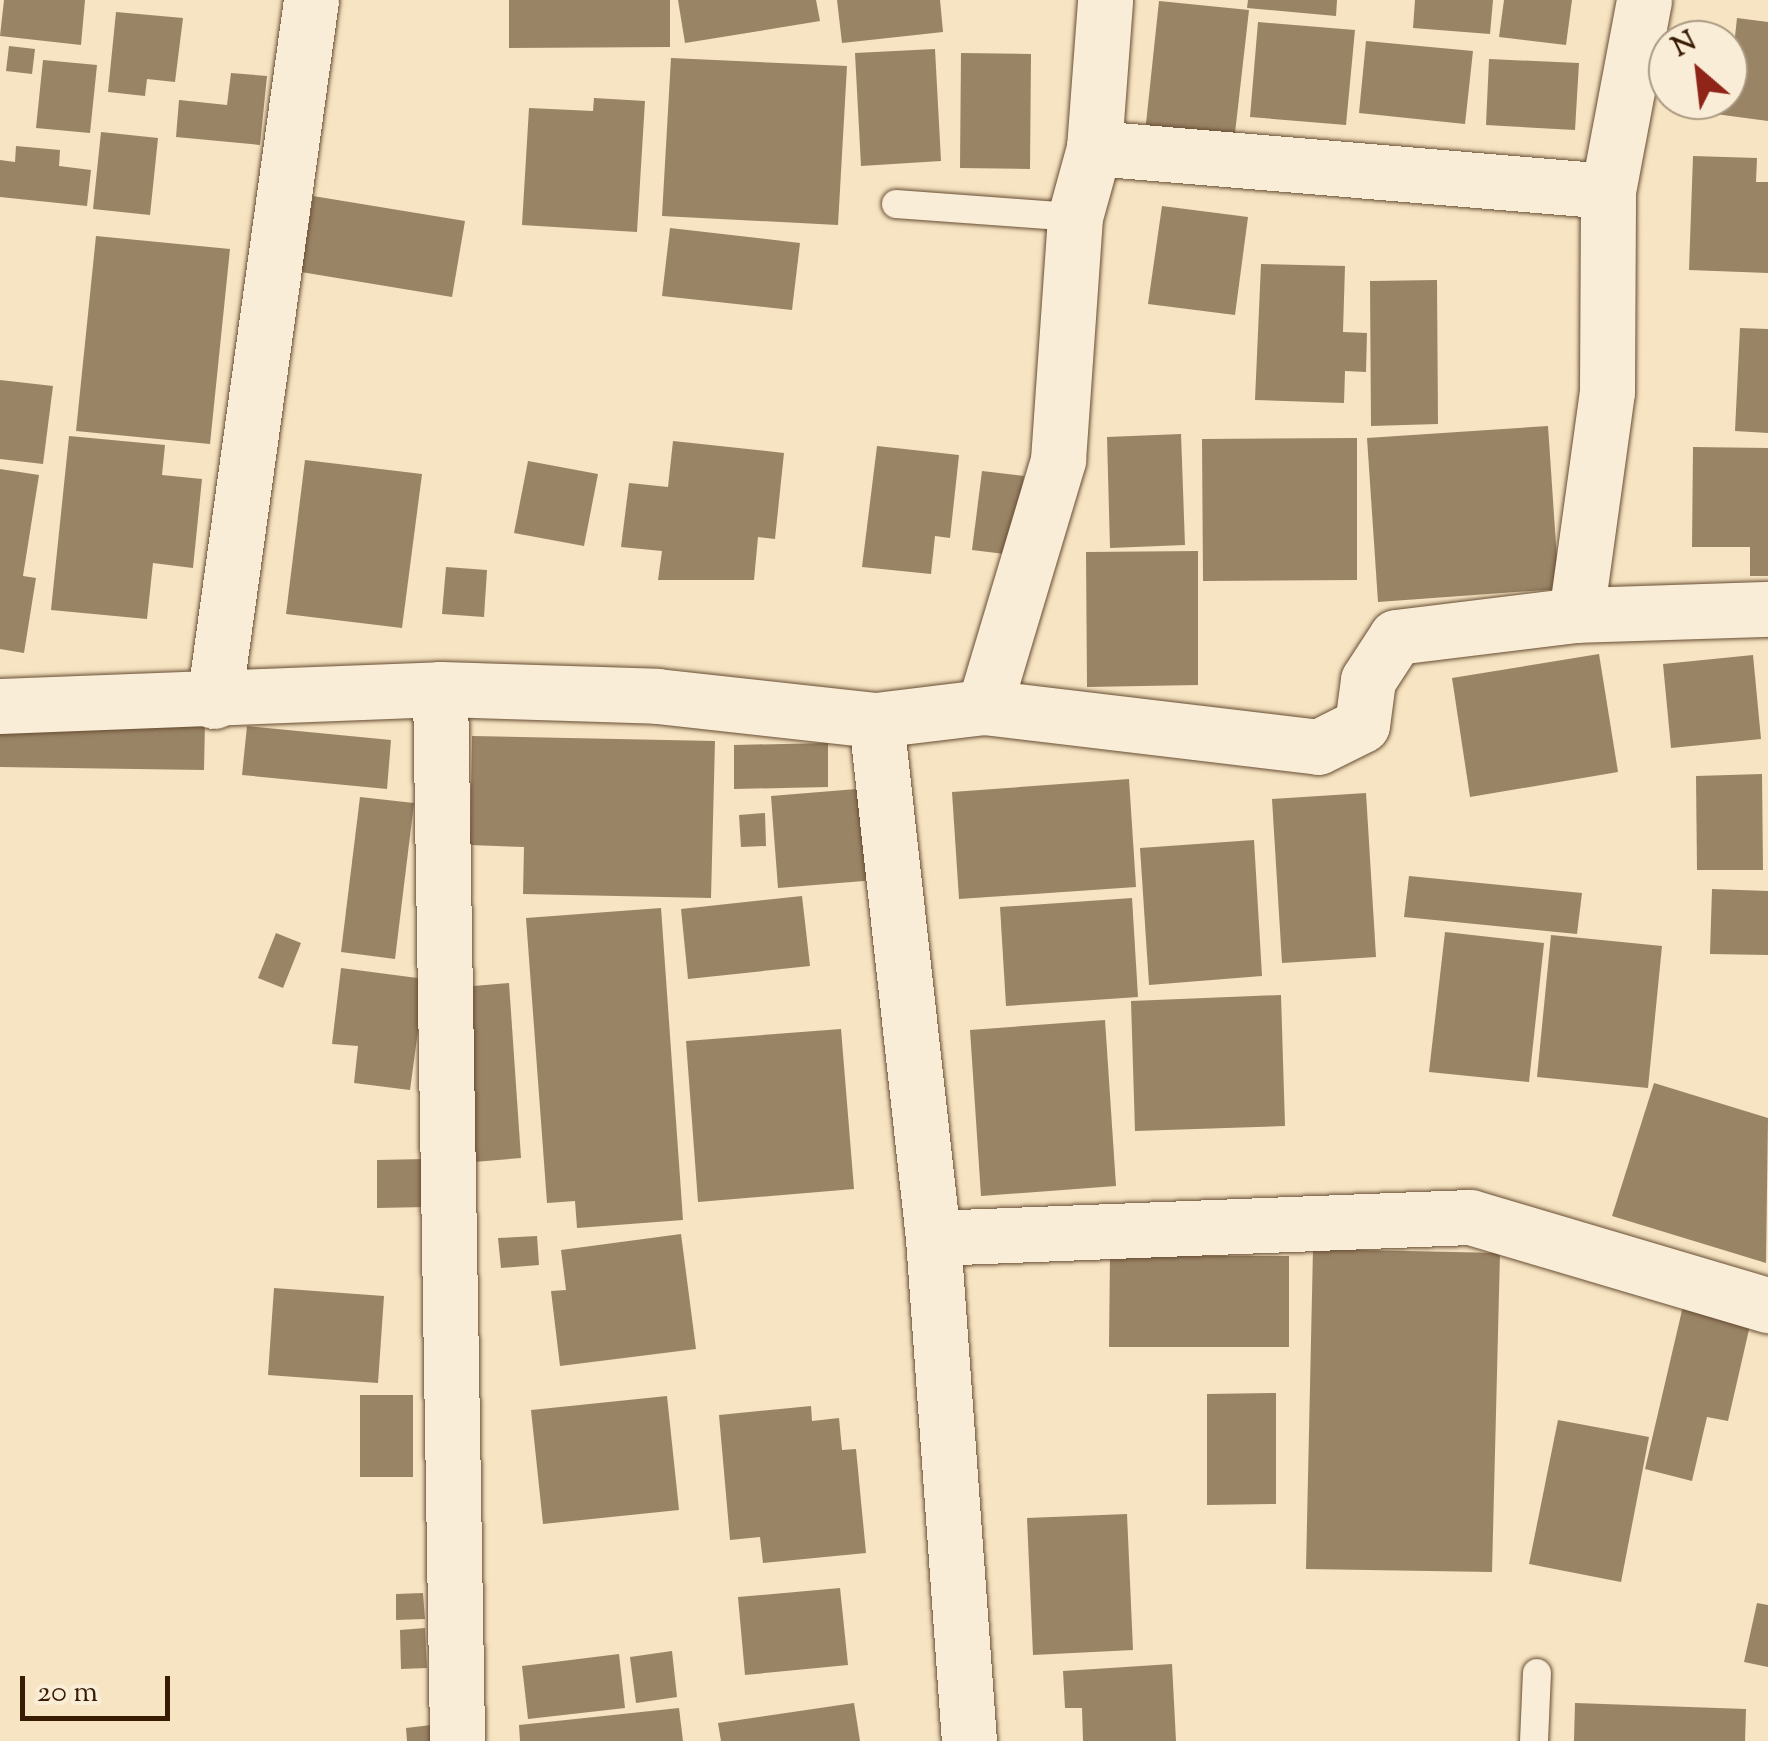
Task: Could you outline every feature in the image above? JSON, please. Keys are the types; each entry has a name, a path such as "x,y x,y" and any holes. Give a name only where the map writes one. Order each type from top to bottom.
{"street":[{"path":"214,702 311,0"},
{"path":"984,707 1058,460 1075,217 1094,148 1105,0"},
{"path":"1576,615 1607,392 1608,191 1644,0"},
{"path":"1094,148 1608,191"},
{"path":"0,706 214,702 440,689 656,696 876,720 984,707 1318,747 1362,725 1368,680 1396,637 1576,615 1768,609"},
{"path":"440,689 457,1741"},
{"path":"876,720 933,1238 969,1741"},
{"path":"933,1238 1470,1217 1768,1305"}],"lane":[{"path":"896,204 1075,217"},
{"path":"1534,1741 1538,1673"}],"building":[{"path":"4,0 85,0 81,45 0,36"},
{"path":"509,0 670,0 670,47 509,48"},
{"path":"678,0 816,0 820,21 685,43"},
{"path":"837,0 940,0 943,32 842,43"},
{"path":"1248,0 1337,0 1336,16 1247,8"},
{"path":"1415,0 1493,0 1490,34 1413,28"},
{"path":"1504,0 1572,0 1566,45 1499,37"},
{"path":"1159,1 1249,10 1234,142 1145,133"},
{"path":"116,12 183,18 175,82 147,79 145,96 108,92"},
{"path":"1737,18 1768,22 1768,121 1748,118 1748,20"},
{"path":"1258,22 1355,30 1346,125 1250,117"},
{"path":"1366,41 1473,51 1465,124 1359,113"},
{"path":"9,46 35,49 32,74 6,71"},
{"path":"935,49 941,161 861,166 855,53"},
{"path":"961,53 1031,54 1030,169 960,168"},
{"path":"671,58 847,66 838,225 662,216"},
{"path":"1489,59 1579,63 1575,130 1486,125"},
{"path":"43,60 97,65 90,133 36,128"},
{"path":"231,73 267,76 260,145 176,137 179,100 227,105"},
{"path":"594,98 645,101 637,232 522,225 529,108 593,111"},
{"path":"101,132 158,138 150,215 93,209"},
{"path":"16,146 60,150 59,166 91,170 87,206 0,197 0,160 15,162"},
{"path":"1693,156 1757,158 1756,182 1768,182 1768,273 1689,270"},
{"path":"313,196 465,221 452,297 301,272"},
{"path":"1162,206 1248,217 1235,315 1148,304"},
{"path":"670,228 800,243 792,310 662,296"},
{"path":"96,236 230,249 210,444 76,431"},
{"path":"1261,264 1345,266 1343,332 1367,333 1366,372 1345,371 1344,403 1255,400"},
{"path":"1437,280 1438,424 1371,426 1370,281"},
{"path":"1740,328 1768,329 1768,433 1735,431"},
{"path":"0,380 53,386 43,464 0,459"},
{"path":"1548,426 1559,589 1378,602 1367,438"},
{"path":"1181,434 1185,545 1110,548 1107,437"},
{"path":"69,436 165,445 162,475 202,479 193,568 153,563 147,619 51,610"},
{"path":"1357,438 1357,580 1203,581 1202,439"},
{"path":"673,441 784,453 775,539 758,537 754,580 658,580 662,551 621,547 629,483 668,487"},
{"path":"877,446 959,455 950,538 935,536 931,574 862,567"},
{"path":"1693,447 1768,448 1768,576 1750,576 1750,547 1692,547"},
{"path":"305,460 422,474 402,628 286,614"},
{"path":"528,461 598,474 584,546 514,533"},
{"path":"0,469 39,475 23,576 36,578 24,653 0,649"},
{"path":"982,471 1024,476 1013,555 972,550"},
{"path":"1198,551 1198,685 1087,687 1086,552"},
{"path":"446,567 487,570 484,617 442,614"},
{"path":"1599,654 1618,772 1470,797 1452,678"},
{"path":"1753,655 1761,739 1671,748 1663,664"},
{"path":"0,719 205,722 204,770 0,767"},
{"path":"247,726 391,740 387,789 242,775"},
{"path":"472,736 715,741 711,898 523,894 524,847 470,845"},
{"path":"828,743 828,787 734,789 734,745"},
{"path":"1762,774 1763,870 1697,870 1696,776"},
{"path":"1129,779 1136,887 959,899 952,792"},
{"path":"869,788 876,880 778,888 771,796"},
{"path":"1366,793 1376,957 1282,963 1272,799"},
{"path":"360,797 414,803 395,959 341,952"},
{"path":"765,813 766,846 741,847 739,815"},
{"path":"1254,840 1262,976 1149,985 1140,848"},
{"path":"1409,876 1582,893 1577,934 1404,917"},
{"path":"1712,889 1768,891 1768,955 1710,954"},
{"path":"802,896 810,966 688,979 681,909"},
{"path":"1132,898 1138,997 1006,1006 1000,907"},
{"path":"661,908 683,1220 577,1228 575,1201 547,1203 526,918"},
{"path":"1445,932 1544,943 1529,1082 1429,1072"},
{"path":"276,933 301,943 283,988 258,978"},
{"path":"1551,935 1662,946 1648,1088 1537,1077"},
{"path":"341,968 425,979 410,1090 354,1083 358,1046 332,1044"},
{"path":"509,983 521,1158 474,1162 461,987"},
{"path":"1281,995 1285,1126 1135,1131 1131,1001"},
{"path":"1105,1020 1116,1186 981,1196 970,1030"},
{"path":"841,1029 854,1189 698,1202 686,1041"},
{"path":"1654,1083 1768,1118 1766,1263 1612,1216"},
{"path":"426,1159 426,1207 377,1208 377,1160"},
{"path":"681,1234 696,1349 560,1366 551,1291 566,1290 561,1250"},
{"path":"537,1236 539,1265 501,1268 498,1238"},
{"path":"1313,1249 1500,1253 1492,1572 1306,1569"},
{"path":"1110,1255 1289,1256 1289,1347 1109,1347"},
{"path":"274,1288 384,1296 378,1383 268,1375"},
{"path":"1683,1306 1751,1321 1728,1421 1707,1417 1692,1481 1645,1469"},
{"path":"1276,1393 1276,1504 1207,1505 1207,1394"},
{"path":"360,1395 413,1395 413,1477 360,1477"},
{"path":"667,1396 679,1510 543,1524 531,1410"},
{"path":"811,1406 812,1421 839,1418 842,1450 856,1449 866,1553 763,1563 760,1537 730,1540 719,1415"},
{"path":"1558,1420 1649,1437 1621,1582 1529,1564"},
{"path":"1127,1514 1133,1650 1033,1655 1027,1518"},
{"path":"840,1588 848,1665 745,1675 738,1597"},
{"path":"423,1593 425,1619 396,1620 396,1594"},
{"path":"1757,1603 1768,1605 1768,1667 1744,1662"},
{"path":"425,1628 427,1668 401,1669 400,1630"},
{"path":"672,1651 677,1697 636,1703 630,1657"},
{"path":"619,1654 625,1708 528,1719 522,1666"},
{"path":"1172,1664 1176,1741 1083,1741 1082,1708 1065,1708 1063,1671"},
{"path":"854,1703 860,1741 721,1741 718,1723"},
{"path":"1575,1703 1746,1709 1745,1741 1574,1741"},
{"path":"679,1708 683,1741 520,1741 519,1725"},
{"path":"440,1724 441,1741 407,1741 406,1728"}]}
